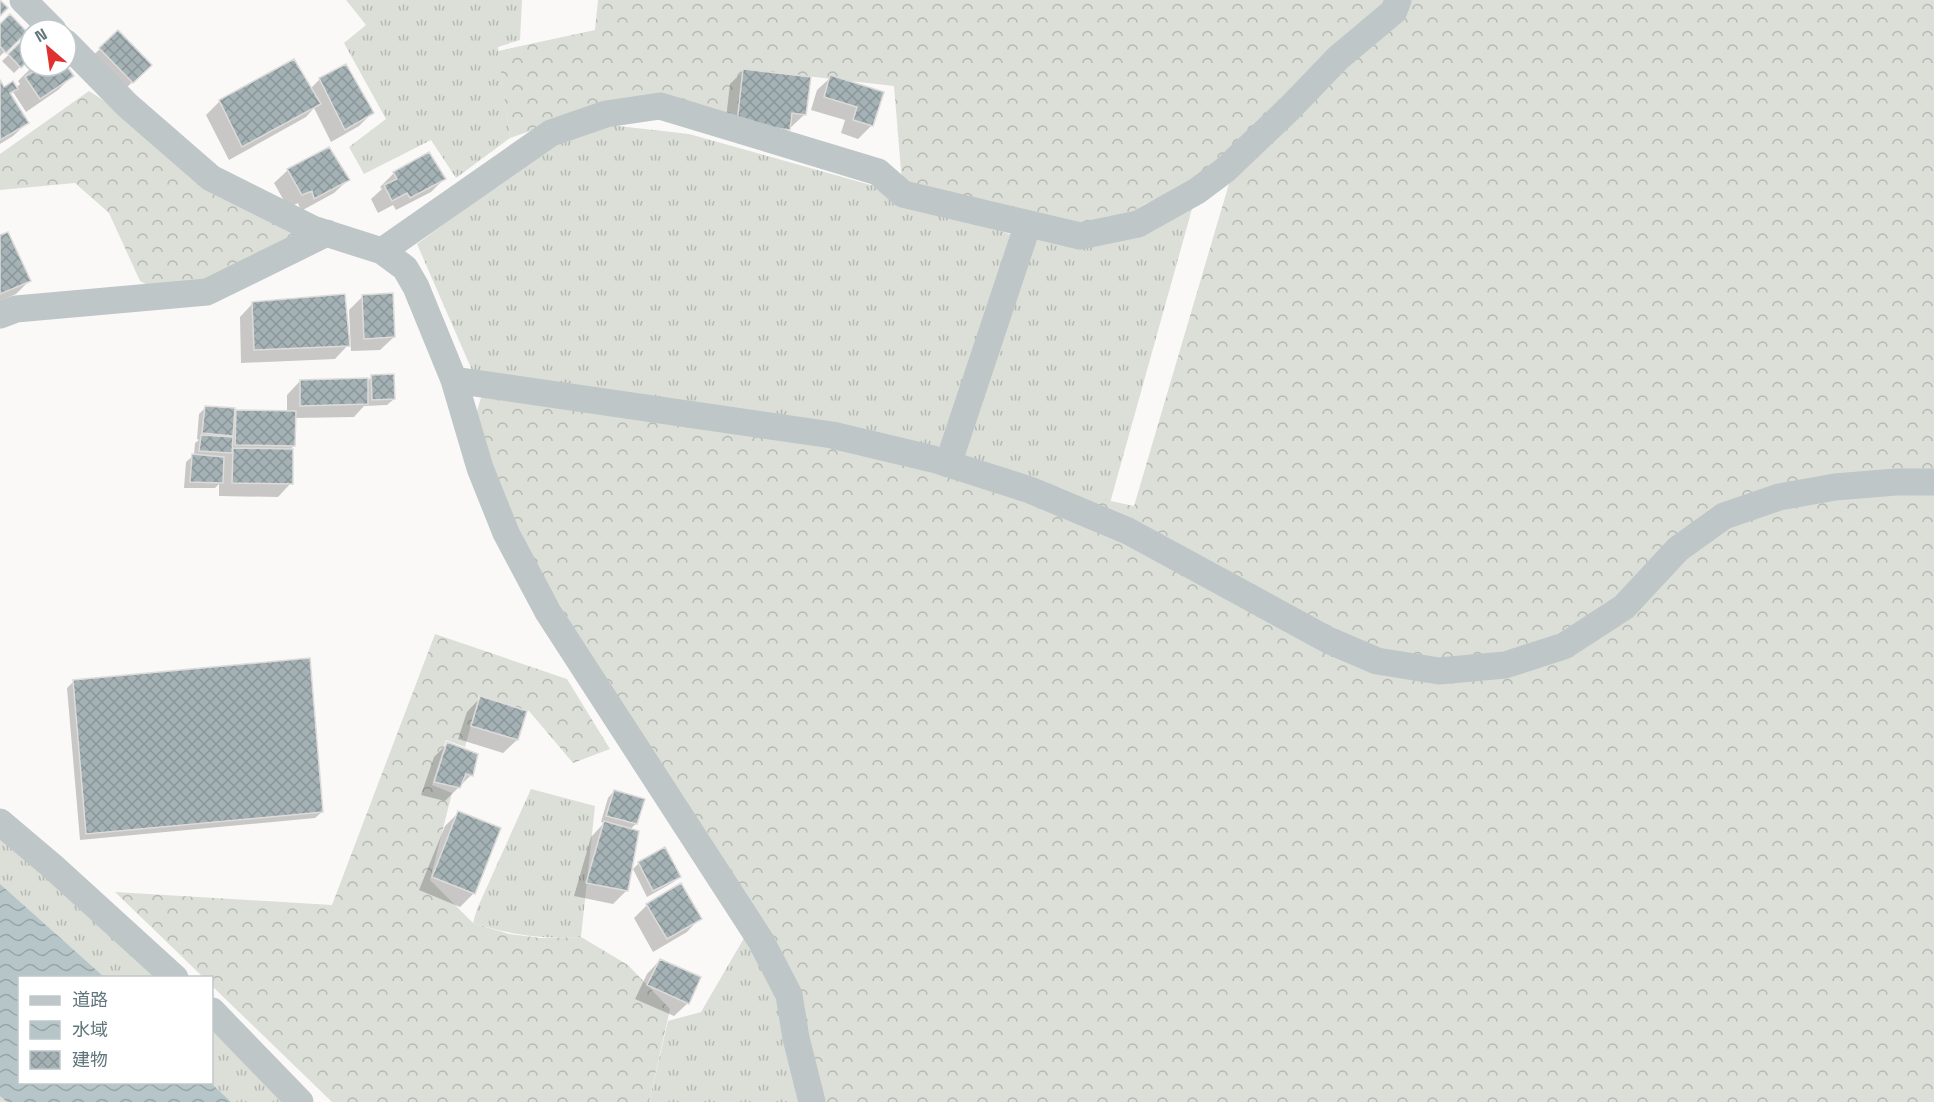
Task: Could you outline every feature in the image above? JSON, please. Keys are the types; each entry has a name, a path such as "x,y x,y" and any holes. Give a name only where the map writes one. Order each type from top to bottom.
{"street":[{"path":"23,0 41,18"},
{"path":"382,251 551,133 606,114 660,106 878,172 903,194 1080,236 1138,224 1197,191 1225,170 1338,58 1394,11 1398,0"},
{"path":"78,55 127,105 211,178 313,229 382,251 405,268 416,287 454,380 480,468 506,533 548,612 761,941 789,995 796,1038 812,1102"},
{"path":"948,464 1028,224"},
{"path":"0,315 16,309 207,292 327,233"},
{"path":"454,380 832,435 948,464 1030,490 1128,531 1328,640 1377,661 1439,671 1505,665 1564,646 1624,607 1678,549 1724,516 1779,497 1835,487 1896,482 1934,482"},
{"path":"0,822 173,976"},
{"path":"213,1012 300,1102"}],"green space":[{"path":"346,0 522,0 520,40 498,47 510,138 456,178 431,140 364,174 349,147 386,119 344,43 366,25"},
{"path":"598,0 1934,0 1934,1102 815,1102 774,966 498,501 473,424 484,388 949,466 1134,506 1236,160 1080,236 903,194 894,86 744,69 737,123 605,105 510,138 498,51 595,30"},
{"path":"89,91 294,223 301,239 197,289 159,291 140,281 109,213 75,183 0,190 0,154"},
{"path":"583,122 689,134 903,194 1022,239 1197,191 1110,503 478,384 417,244"},
{"path":"435,634 567,679 610,749 573,763 529,711 479,695 465,747 446,740 432,785 452,793 430,880 473,923 509,934 541,938 581,937 628,965 670,1009 649,1102 332,1102 213,987 213,976 202,976 115,892 332,905"},
{"path":"531,789 595,806 581,937 526,935 473,923 477,909"},
{"path":"0,834 173,976 18,976 18,1084 213,1084 213,1019 290,1102 0,1102"},
{"path":"751,926 791,1012 809,1102 649,1102 668,1021 701,1012"}],"water":[{"path":"0,884 103,976 18,976 18,1084 212,1084 231,1102 7,1102 0,1096"}],"building":[{"path":"0,0 8,8 0,16"},
{"path":"10,14 18,22 18,41 6,53 0,46 0,24"},
{"path":"118,30 152,65 133,83 99,48"},
{"path":"18,44 18,65 8,54"},
{"path":"294,59 321,104 242,147 219,100"},
{"path":"346,64 374,113 345,130 319,78"},
{"path":"743,69 811,77 806,115 792,113 790,130 737,123"},
{"path":"830,75 884,92 873,126 853,120 857,107 824,97"},
{"path":"26,78 71,78 40,99"},
{"path":"0,80 4,87 13,81 18,89 10,93 29,123 0,140"},
{"path":"329,147 350,180 314,199 312,191 302,195 287,169"},
{"path":"429,152 446,179 410,198 407,193 392,201 384,185 397,179 393,172"},
{"path":"8,232 31,281 0,294 0,235"},
{"path":"393,293 395,337 364,339 362,295"},
{"path":"345,294 350,346 254,350 252,302"},
{"path":"394,374 395,399 372,400 371,375"},
{"path":"368,378 368,404 300,406 300,380"},
{"path":"205,406 235,408 233,436 202,433"},
{"path":"236,410 296,411 295,446 235,445"},
{"path":"201,435 233,437 232,453 199,451"},
{"path":"233,448 293,449 293,484 232,483"},
{"path":"192,454 224,457 223,483 190,482"},
{"path":"310,658 323,812 86,834 73,680"},
{"path":"480,696 527,711 518,740 471,726"},
{"path":"447,742 478,754 473,776 466,774 460,788 434,782"},
{"path":"614,790 645,799 637,824 606,816"},
{"path":"458,811 501,828 475,894 432,877"},
{"path":"604,821 639,831 628,891 586,883"},
{"path":"665,847 681,877 653,891 638,862"},
{"path":"681,883 702,919 667,939 646,904"},
{"path":"660,959 701,977 689,1004 647,985"}]}
